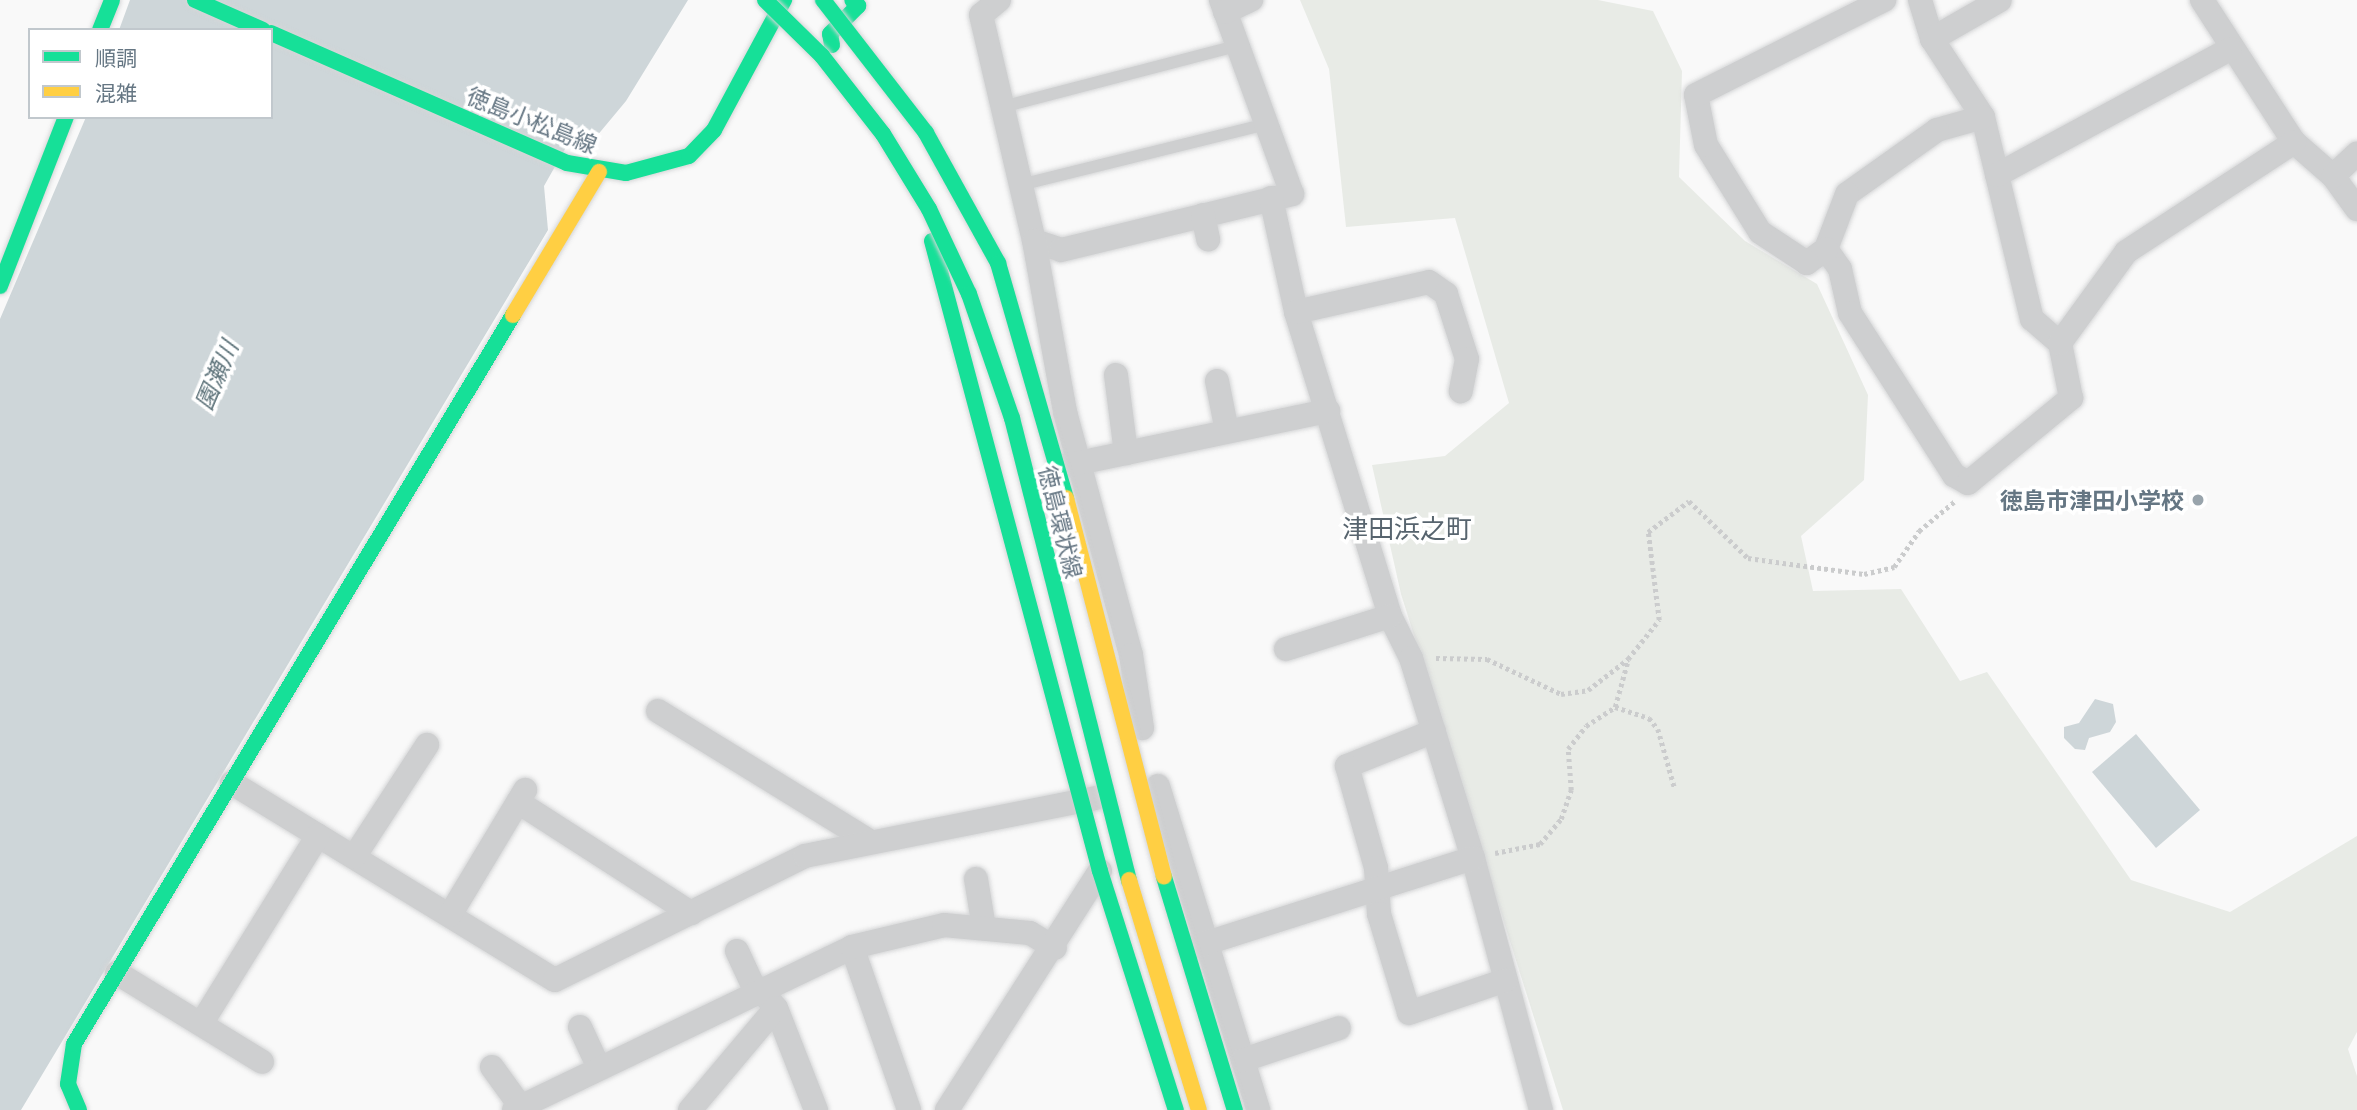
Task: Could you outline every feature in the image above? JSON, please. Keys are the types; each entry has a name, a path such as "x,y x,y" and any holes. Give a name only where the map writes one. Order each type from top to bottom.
{"main road":[{"path":"101,28 112,0"},
{"path":"195,0 258,28"},
{"name":"徳島環状線","path":"765,0 822,56 883,134 929,209 969,294 1012,418 1133,894 1199,1110"},
{"name":"徳島小松島線","path":"273,34 567,163 599,172 654,169 689,156 714,130 784,0"},
{"name":"徳島環状線","path":"823,0 926,133 998,263 1045,416 1157,853 1235,1110"},
{"path":"852,0 858,6 830,34 846,106 924,212 1000,480 1100,871 1176,1110"},
{"path":"0,286 65,119"},
{"path":"79,1110 68,1084 75,1044 599,172"}],"street":[{"path":"999,0 981,15 1034,242 1078,463 1131,655 1157,783 1258,1110"},
{"path":"1034,242 1061,250 1205,227 1271,198 1292,194 1223,6 1251,0"},
{"path":"1884,0 1696,94 1706,145 1760,232 1807,263 1826,249 1847,194 1937,130 1983,117"},
{"path":"1826,249 1840,269 1850,313 1954,474 1968,483 2071,398 2060,343 2032,319 1983,117 1932,39 1920,0"},
{"path":"1932,39 2000,0"},
{"path":"2202,0 2230,49 2294,142 2333,176 2357,209"},
{"path":"1997,175 2230,49"},
{"path":"2060,343 2126,252 2294,142"},
{"path":"2333,176 2357,155"},
{"path":"1271,198 1296,312 1390,616 1411,658 1474,858 1541,1110"},
{"path":"1296,312 1429,282 1446,294 1467,359 1461,391"},
{"path":"1116,375 1126,453"},
{"path":"1217,381 1227,431"},
{"path":"1000,480 1328,411"},
{"path":"1286,649 1390,616"},
{"path":"658,711 869,841"},
{"path":"1434,731 1347,766 1409,1013 1506,980"},
{"path":"354,857 427,745"},
{"path":"232,783 555,980 806,856 869,841 1082,801 1157,783"},
{"path":"450,915 522,795 691,913"},
{"path":"201,1024 318,835"},
{"path":"1131,970 1206,942 1474,858"},
{"path":"947,1110 1055,948 1100,871"},
{"path":"976,878 984,928"},
{"path":"492,1068 527,1107 757,989 852,947 944,925 1030,933 1055,948"},
{"path":"852,947 909,1110"},
{"path":"737,950 757,989 776,1008 816,1110"},
{"path":"117,972 262,1062"},
{"path":"690,1110 776,1008"},
{"path":"580,1027 599,1068"},
{"path":"1243,1060 1339,1028"}],"lane":[{"path":"1002,107 1237,46"},
{"path":"1020,185 1266,124"}],"path":[{"path":"1411,658 1487,659 1561,694 1588,690 1628,659 1660,620 1648,532 1689,501 1748,558 1881,574 1968,483"},
{"path":"1474,858 1540,844 1561,819 1571,790 1568,748 1586,726 1615,707 1628,659"},
{"path":"1615,707 1649,718 1658,729 1675,789"}],"shaded area":[{"path":"1300,0 1598,0 1653,11 1682,71 1679,177 1745,241 1817,284 1868,395 1864,480 1801,536 1813,591 1901,589 1960,681 1987,672 2131,880 2230,912 2357,836 2357,1032 2348,1049 2357,1076 2357,1110 1563,1110 1401,594 1372,465 1445,456 1509,403 1455,218 1346,227 1329,69"}],"water":[{"name":"園瀬川","path":"130,0 688,0 626,101 596,137 574,133 544,186 548,230 21,1110 0,1110 0,319 85,119 273,119 273,28 120,28"},
{"path":"2095,699 2113,704 2116,722 2110,732 2089,738 2085,750 2075,749 2064,738 2064,727 2079,723"},
{"path":"2136,734 2200,810 2156,848 2092,772"}],"traffic: fast":[{"path":"101,28 112,0"},
{"path":"195,0 258,28"},
{"path":"765,0 822,56 883,134 929,209 969,294 1012,418 1129,880"},
{"path":"273,34 567,163 626,173 689,156 714,130 784,0"},
{"path":"823,0 926,133 998,263 1066,498"},
{"path":"832,45 830,34 858,6 852,0"},
{"path":"0,286 65,119"},
{"path":"932,241 1100,871 1176,1110"},
{"path":"79,1110 68,1084 74,1044 513,315"},
{"path":"1164,877 1235,1110"}],"traffic: slow":[{"path":"513,315 599,172"},
{"path":"1066,498 1164,877"},
{"path":"1129,880 1199,1110"}],"place":[{"name":"徳島市津田小学校","path":"2198,500"}],"district":[{"name":"津田浜之町","path":"1407,528"}]}
